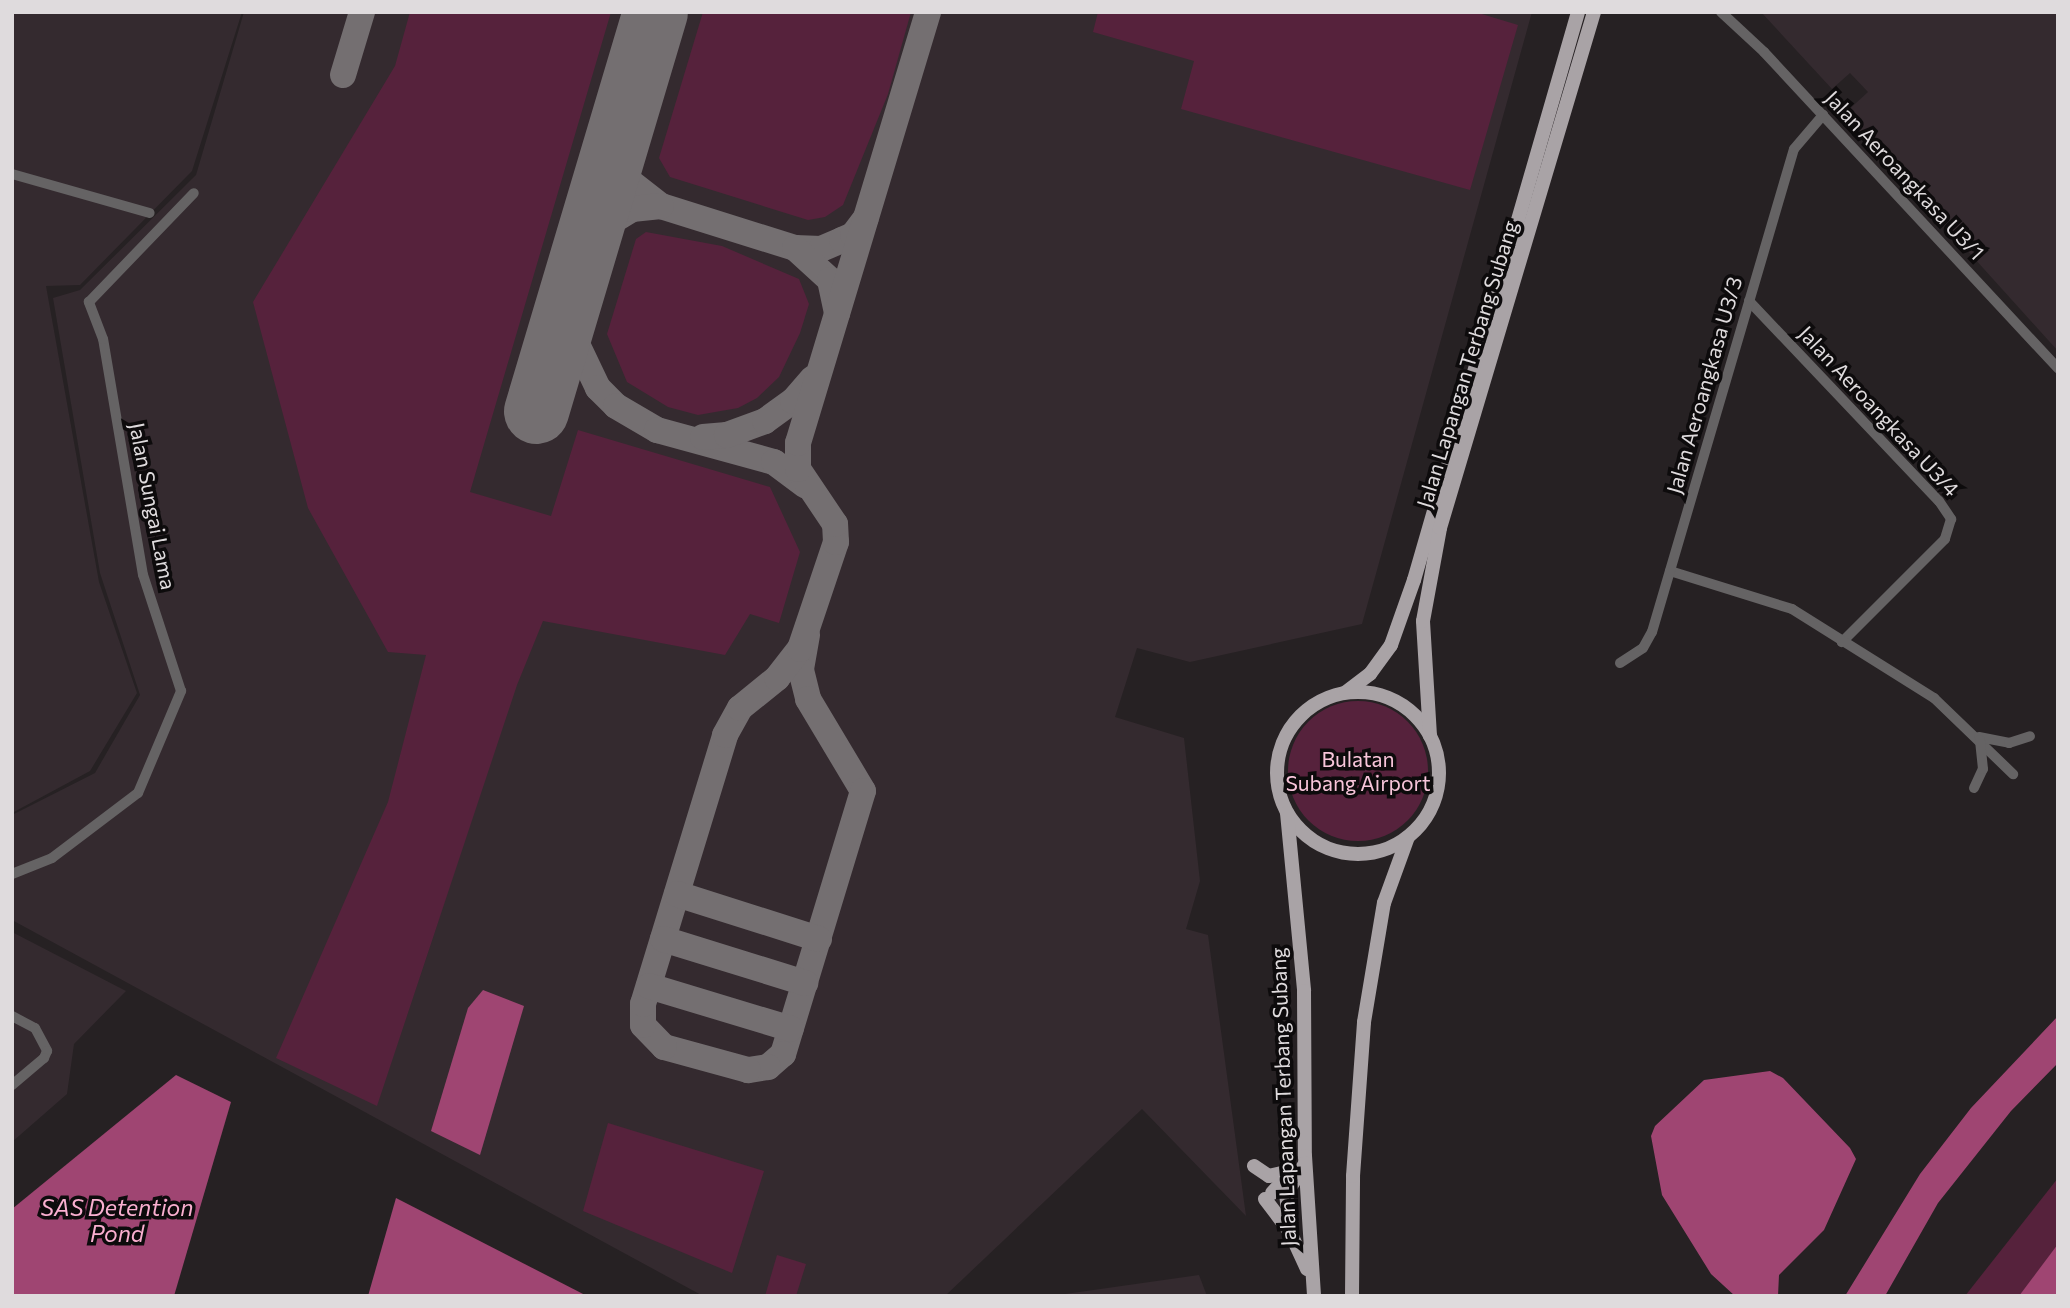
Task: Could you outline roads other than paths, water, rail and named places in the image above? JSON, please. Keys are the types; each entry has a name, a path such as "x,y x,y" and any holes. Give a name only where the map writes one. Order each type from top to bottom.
{"main road":[{"name":"Jalan Lapangan Terbang Subang","path":"1346,692 1381,662 1409,593 1578,12"},
{"name":"Jalan Lapangan Terbang Subang","path":"1430,736 1423,621 1440,528 1594,12"},
{"path":"1346,692 1371,692 1395,700 1415,715 1430,736 1438,763 1436,797 1427,815 1408,837 1388,849 1342,853 1311,838 1287,813 1276,769 1290,727 1315,704 1346,692"},
{"name":"Jalan Lapangan Terbang Subang","path":"1287,813 1304,991 1301,1163 1314,1296"},
{"path":"1352,1296 1353,1176 1367,1000 1384,903 1408,837"},
{"path":"1254,1166 1269,1176 1301,1163"},
{"path":"1301,1163 1268,1196 1290,1232 1312,1280"},
{"path":"1290,1232 1286,1194 1301,1163"}],"street":[{"name":"Jalan Aeroangkasa U3/1","path":"1721,12 1823,115 2058,368"},
{"name":"Jalan Aeroangkasa U3/3","path":"1620,663 1648,640 1794,149 1823,115"},
{"path":"12,174 150,213"},
{"name":"Jalan Sungai Lama","path":"12,874 52,858 138,793 181,691 143,575 103,339 89,302 194,193"},
{"name":"Jalan Aeroangkasa U3/4","path":"1749,301 1939,501 1951,519 1945,539 1842,642"},
{"path":"1670,571 1780,604 1934,698 1979,737 2013,774"},
{"path":"1979,737 2009,743 2030,736"},
{"path":"1974,788 1983,769 1979,737"},
{"path":"12,1016 35,1028 47,1051 44,1058 12,1085"}],"water":[{"path":"483,990 524,1006 480,1155 431,1131 468,1008"},
{"path":"2058,1016 2058,1063 2011,1111 1938,1203 1885,1296 1845,1296 1920,1174 1971,1108"},
{"path":"1770,1071 1783,1078 1850,1148 1856,1159 1824,1230 1779,1275 1778,1296 1735,1296 1711,1274 1662,1195 1651,1136 1655,1126 1704,1080"},
{"name":"SAS Detention Pond","path":"176,1075 231,1102 174,1296 12,1296 12,1209"},
{"path":"396,1198 587,1296 368,1296"},
{"path":"2058,1244 2058,1296 2019,1296"}],"park label":[{"name":"Bulatan Subang Airport","path":"1358,771"}]}
